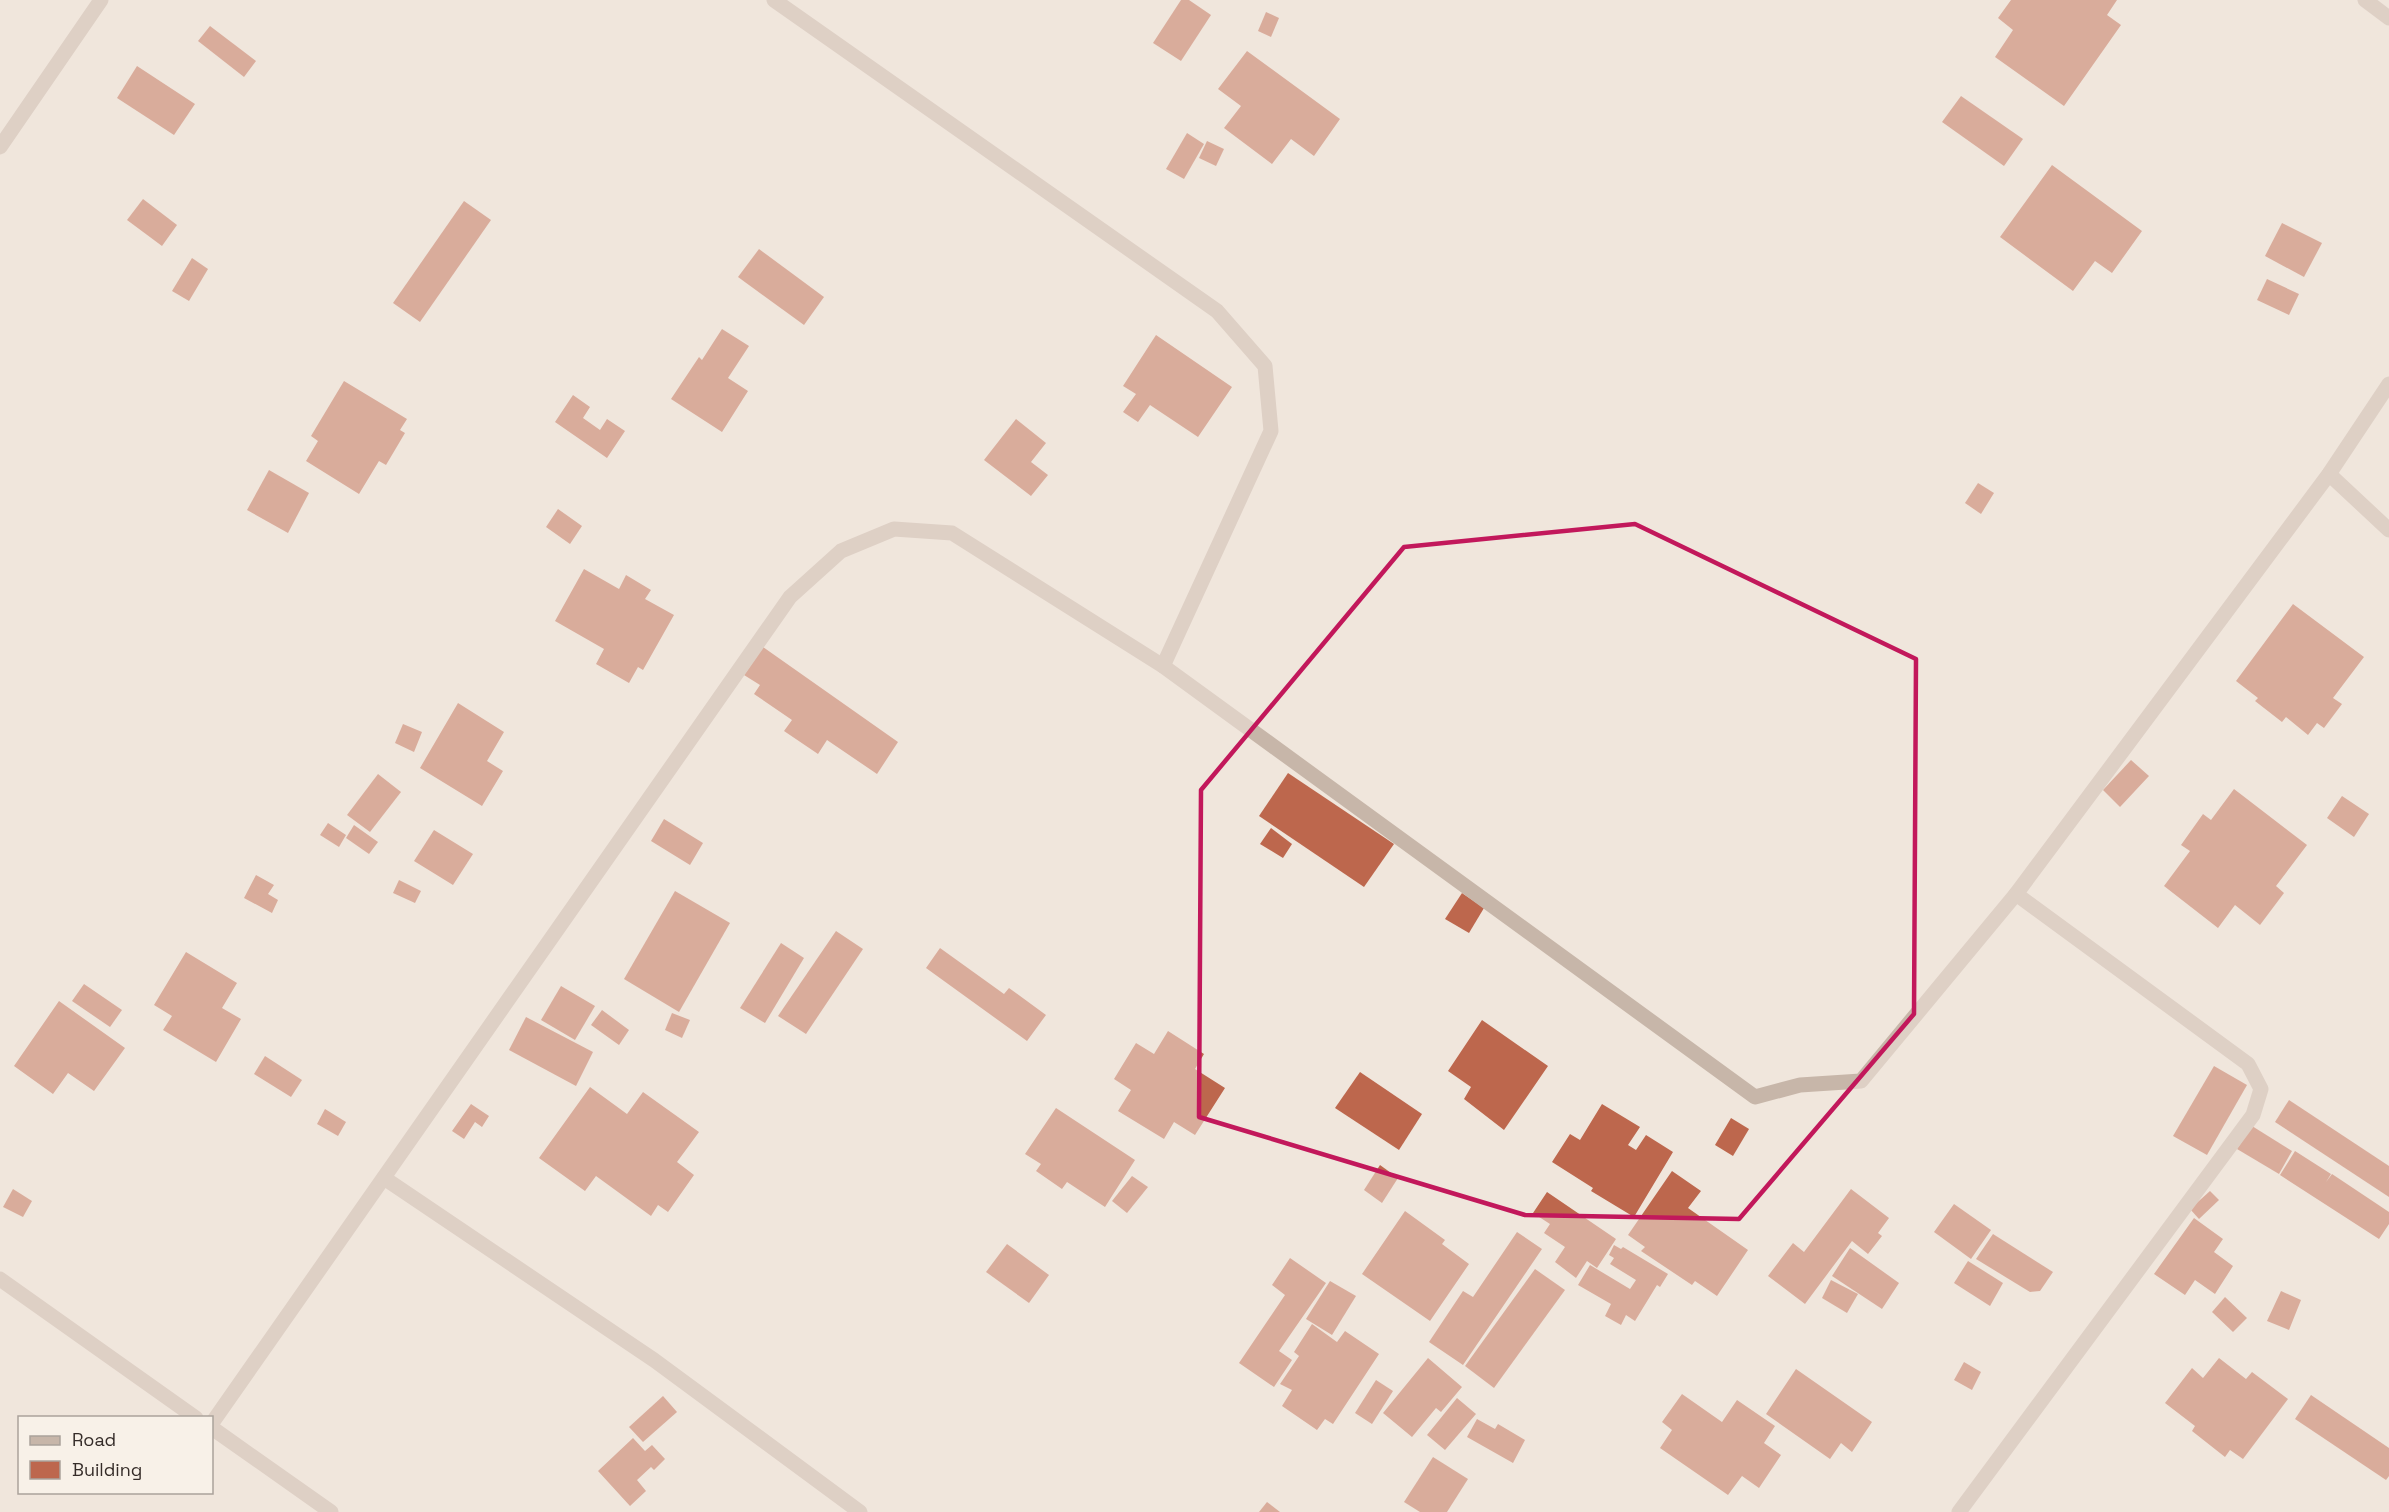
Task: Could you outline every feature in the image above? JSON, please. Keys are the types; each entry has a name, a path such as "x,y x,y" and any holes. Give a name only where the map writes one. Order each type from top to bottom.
{"street":[{"path":"0,147 101,0"},
{"path":"774,0 1217,311 1265,366 1271,430 1163,666"},
{"path":"2365,0 2389,18"},
{"path":"213,1422 790,597 841,551 894,529 952,533 1163,666 1755,1097 1800,1085 1861,1081 2016,894 2329,474 2389,384"},
{"path":"2329,474 2389,530"},
{"path":"1959,1512 2253,1115 2260,1089 2248,1064 2016,894"},
{"path":"384,1178 654,1360 860,1512"},
{"path":"0,1279 193,1416"},
{"path":"213,1429 331,1512"}],"highlighted area":[{"path":"1635,524 1916,659 1914,1014 1739,1219 1525,1215 1199,1117 1201,790 1404,547"}],"building":[{"path":"1181,0 1189,0 1211,15 1181,61 1153,43"},
{"path":"2011,0 2117,0 2107,15 2121,25 2064,106 1995,57 2013,30 1998,18"},
{"path":"1266,12 1279,18 1271,37 1258,31"},
{"path":"210,26 256,61 244,77 198,41"},
{"path":"1247,51 1340,119 1314,156 1291,139 1272,164 1224,128 1241,106 1218,89"},
{"path":"137,66 195,104 174,135 117,98"},
{"path":"1961,96 2023,139 2004,166 1942,122"},
{"path":"1187,133 1204,144 1184,179 1166,169"},
{"path":"1207,141 1224,149 1216,166 1199,158"},
{"path":"2052,165 2142,231 2112,273 2095,261 2073,291 2000,237"},
{"path":"143,199 177,225 162,246 127,220"},
{"path":"464,201 491,220 420,322 393,303"},
{"path":"2282,223 2322,243 2304,277 2265,256"},
{"path":"759,249 824,297 804,325 738,277"},
{"path":"192,258 208,269 189,301 172,291"},
{"path":"2267,279 2299,294 2289,315 2257,300"},
{"path":"722,329 749,346 728,378 748,391 722,432 671,399 699,357 702,360"},
{"path":"1156,335 1232,387 1198,437 1150,405 1138,422 1123,412 1136,394 1123,386"},
{"path":"344,381 407,419 400,430 405,433 386,465 379,461 359,494 306,461 318,441 311,436"},
{"path":"573,395 590,407 583,418 600,430 607,419 625,431 607,458 555,422"},
{"path":"1016,419 1046,443 1031,462 1048,475 1031,496 984,460"},
{"path":"269,470 309,493 288,533 247,510"},
{"path":"1978,483 1994,493 1981,514 1965,503"},
{"path":"558,509 582,526 570,544 546,527"},
{"path":"584,569 619,589 626,575 651,590 645,599 674,615 643,670 638,667 629,683 596,664 604,649 555,621"},
{"path":"2293,604 2364,657 2333,698 2342,704 2324,728 2317,723 2308,735 2286,717 2282,722 2255,701 2258,698 2236,681"},
{"path":"763,647 898,742 877,774 827,740 818,754 784,731 792,720 754,694 760,685 744,675"},
{"path":"458,703 504,732 487,761 503,771 482,806 420,768"},
{"path":"403,724 422,732 414,752 395,743"},
{"path":"2131,760 2149,776 2120,807 2103,790"},
{"path":"1288,773 1394,844 1364,887 1259,816"},
{"path":"378,774 401,792 370,832 347,815"},
{"path":"2234,789 2307,845 2276,886 2284,893 2260,925 2235,905 2218,928 2164,886 2190,851 2181,845 2203,814 2211,820"},
{"path":"2342,796 2369,814 2354,837 2327,818"},
{"path":"664,819 703,843 690,865 651,841"},
{"path":"328,823 346,835 339,847 320,835"},
{"path":"354,825 378,842 369,854 346,838"},
{"path":"1271,828 1292,844 1283,858 1260,844"},
{"path":"434,830 473,854 453,885 414,861"},
{"path":"256,875 274,885 268,894 278,900 272,913 244,898"},
{"path":"399,880 421,891 415,903 393,893"},
{"path":"675,891 730,923 679,1012 624,979"},
{"path":"1462,893 1484,908 1469,933 1445,919"},
{"path":"836,931 863,949 806,1034 778,1016"},
{"path":"781,943 804,958 765,1023 740,1008"},
{"path":"940,948 1004,994 1009,988 1046,1015 1027,1041 926,968"},
{"path":"186,952 237,983 222,1008 241,1019 216,1062 163,1030 172,1016 154,1005"},
{"path":"84,984 122,1010 110,1027 72,1001"},
{"path":"561,986 595,1006 575,1040 541,1020"},
{"path":"59,1001 125,1048 94,1091 68,1073 53,1094 14,1066"},
{"path":"602,1010 629,1030 619,1045 591,1025"},
{"path":"672,1013 690,1020 682,1038 665,1030"},
{"path":"526,1017 593,1052 576,1086 509,1050"},
{"path":"1482,1020 1548,1066 1504,1130 1464,1099 1471,1087 1448,1071"},
{"path":"1168,1031 1204,1054 1195,1069 1225,1088 1195,1135 1174,1122 1164,1139 1118,1111 1131,1090 1114,1079 1136,1043 1154,1054"},
{"path":"265,1056 302,1080 291,1097 254,1074"},
{"path":"2214,1066 2247,1085 2207,1155 2173,1136"},
{"path":"1360,1072 1422,1114 1399,1150 1335,1108"},
{"path":"590,1087 627,1114 643,1092 699,1132 677,1162 694,1175 668,1212 658,1205 651,1216 596,1176 585,1191 539,1158"},
{"path":"2289,1100 2389,1166 2389,1197 2275,1122"},
{"path":"471,1104 489,1116 482,1127 475,1122 464,1139 452,1131"},
{"path":"1602,1104 1640,1127 1628,1145 1636,1150 1646,1135 1673,1152 1634,1217 1591,1191 1593,1188 1552,1162 1570,1134 1580,1140"},
{"path":"1056,1108 1135,1160 1105,1207 1067,1182 1062,1189 1036,1171 1041,1164 1025,1154"},
{"path":"325,1109 346,1122 338,1136 317,1124"},
{"path":"1731,1118 1749,1129 1733,1156 1715,1145"},
{"path":"2252,1126 2292,1151 2279,1174 2237,1149"},
{"path":"2295,1151 2331,1174 2326,1182 2332,1174 2389,1212 2389,1224 2379,1239 2280,1175"},
{"path":"1380,1165 1398,1178 1382,1203 1364,1190"},
{"path":"1672,1171 1701,1191 1688,1208 1748,1250 1717,1296 1695,1281 1692,1285 1641,1251 1645,1247 1628,1235"},
{"path":"1132,1176 1148,1187 1127,1213 1112,1201"},
{"path":"13,1189 32,1201 23,1217 3,1207"},
{"path":"1851,1189 1889,1218 1878,1233 1882,1236 1868,1254 1852,1241 1805,1304 1768,1276 1793,1243 1804,1252"},
{"path":"2210,1191 2219,1200 2199,1219 2190,1209"},
{"path":"1547,1192 1616,1239 1597,1268 1587,1261 1576,1278 1555,1262 1565,1247 1544,1233 1550,1224 1533,1213"},
{"path":"1954,1204 1991,1230 1971,1259 1934,1232"},
{"path":"1405,1211 1445,1240 1442,1244 1469,1264 1430,1321 1362,1274"},
{"path":"2194,1218 2223,1239 2214,1252 2233,1266 2215,1294 2195,1280 2185,1295 2154,1274"},
{"path":"1517,1232 1542,1249 1463,1365 1429,1342 1463,1291 1473,1297"},
{"path":"1993,1234 2053,1272 2040,1291 2030,1292 1976,1259"},
{"path":"1007,1244 1049,1275 1029,1303 986,1272"},
{"path":"1614,1245 1621,1249 1623,1247 1668,1274 1660,1287 1657,1285 1635,1321 1626,1315 1621,1325 1605,1316 1611,1304 1578,1285 1590,1265 1630,1289 1636,1280 1610,1264 1614,1258 1609,1255"},
{"path":"1850,1248 1899,1283 1882,1309 1832,1276"},
{"path":"1290,1258 1326,1283 1279,1351 1292,1360 1274,1387 1239,1363 1285,1295 1272,1285"},
{"path":"1968,1261 2003,1283 1990,1306 1954,1283"},
{"path":"1535,1269 1565,1290 1494,1388 1465,1366"},
{"path":"1831,1280 1858,1294 1847,1313 1822,1298"},
{"path":"1330,1281 1356,1296 1332,1335 1306,1319"},
{"path":"2281,1291 2301,1300 2289,1330 2267,1321"},
{"path":"2225,1297 2247,1318 2233,1332 2212,1312"},
{"path":"1312,1324 1337,1342 1345,1331 1379,1354 1333,1424 1325,1419 1317,1430 1282,1406 1292,1390 1280,1384 1299,1356 1294,1352"},
{"path":"1428,1358 1462,1387 1441,1412 1436,1408 1412,1437 1383,1413"},
{"path":"2219,1358 2246,1379 2252,1372 2288,1399 2243,1459 2230,1450 2225,1457 2192,1431 2195,1426 2165,1403 2192,1368 2203,1378"},
{"path":"1964,1362 1981,1372 1972,1390 1954,1380"},
{"path":"1796,1369 1872,1422 1852,1452 1841,1443 1830,1459 1766,1414"},
{"path":"1376,1380 1393,1391 1372,1424 1355,1413"},
{"path":"1682,1394 1722,1422 1737,1400 1775,1426 1764,1443 1781,1455 1759,1488 1742,1476 1728,1495 1660,1448 1672,1430 1662,1422"},
{"path":"2311,1395 2389,1448 2389,1476 2386,1480 2295,1419"},
{"path":"663,1396 677,1412 643,1442 629,1427"},
{"path":"1457,1398 1476,1414 1445,1450 1427,1435"},
{"path":"1477,1419 1495,1429 1498,1424 1525,1440 1513,1463 1467,1437"},
{"path":"633,1438 645,1451 652,1445 665,1459 654,1470 651,1467 637,1480 646,1491 630,1506 598,1471"},
{"path":"1433,1457 1468,1479 1447,1512 1420,1512 1404,1502"},
{"path":"1267,1502 1280,1512 1259,1512"}]}
